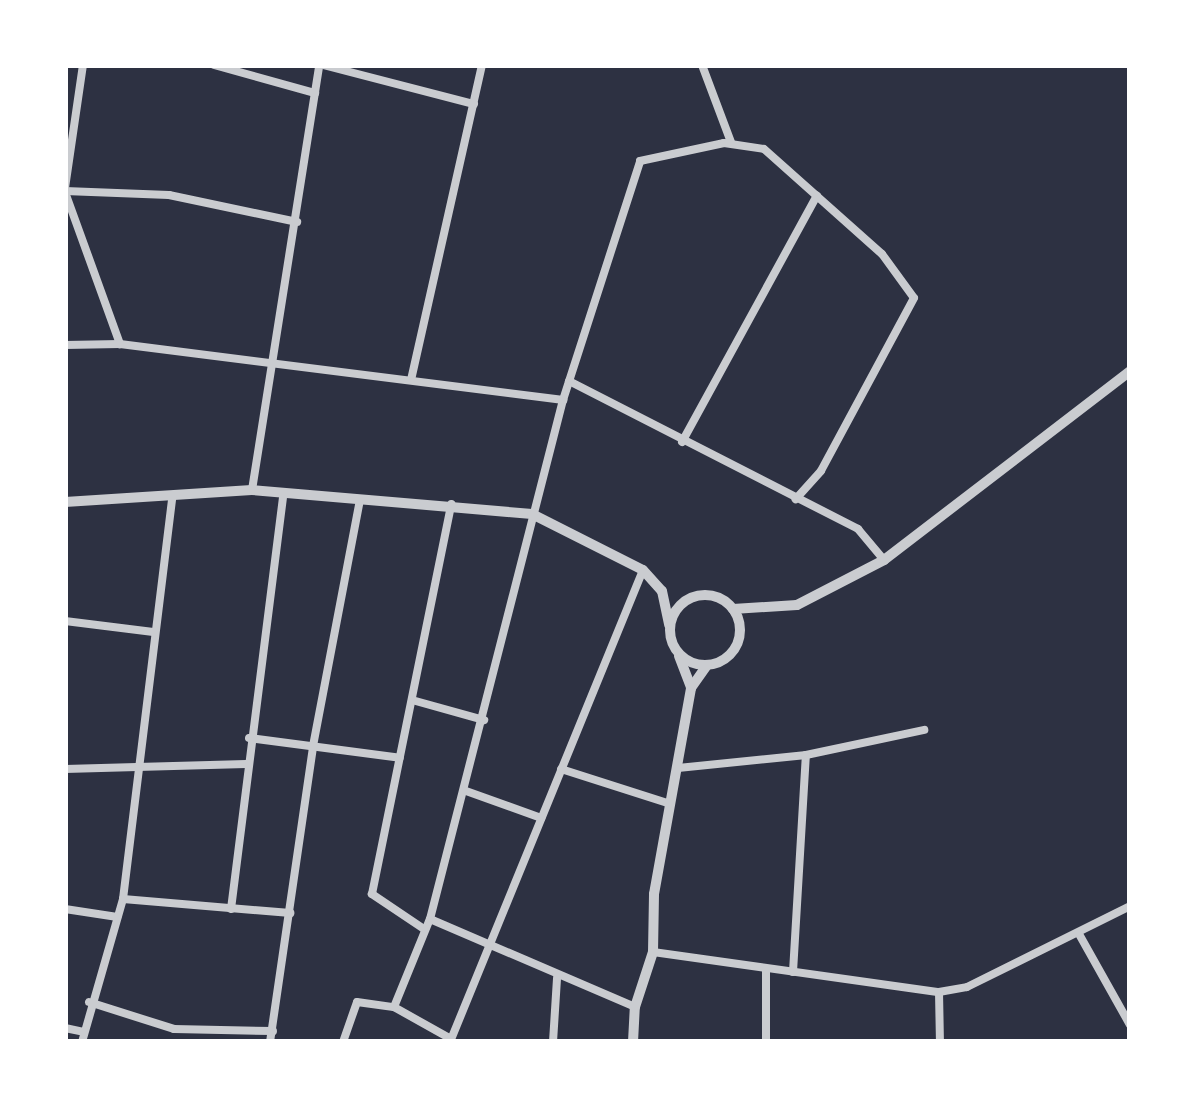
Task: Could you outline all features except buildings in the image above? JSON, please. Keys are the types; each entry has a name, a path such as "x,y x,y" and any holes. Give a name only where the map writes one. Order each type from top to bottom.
{"street":[{"path":"83,65 65,190 120,344"},
{"path":"214,65 315,92"},
{"path":"252,490 321,65 474,104"},
{"path":"411,380 482,65"},
{"path":"702,65 731,142"},
{"path":"394,1007 430,919 466,792 563,400 640,162 731,142 772,154 882,254 914,298 821,472 796,498"},
{"path":"65,190 169,194 296,222"},
{"path":"682,442 817,195"},
{"path":"65,344 120,344 563,400"},
{"path":"733,609 768,612 798,606 884,560 1130,372"},
{"path":"569,381 858,529 884,560"},
{"path":"65,502 172,499 252,490 283,496 451,504 532,514 643,570 662,590 691,688"},
{"path":"231,909 249,738 283,496"},
{"path":"65,1028 83,1037 89,1002 123,899 144,767 153,632 172,499"},
{"path":"270,1042 312,746 360,500"},
{"path":"424,929 380,906 372,894 451,504"},
{"path":"343,1042 357,1002 394,1007 451,1040 492,949 643,570"},
{"path":"633,1042 636,1007 653,952 654,894 691,688 707,665 734,649 740,628 733,609 718,597 690,597 662,590"},
{"path":"670,625 690,597"},
{"path":"740,628 768,612"},
{"path":"65,621 153,632"},
{"path":"678,653 707,665"},
{"path":"412,700 484,720"},
{"path":"678,768 806,754 924,730"},
{"path":"249,738 400,758"},
{"path":"793,972 806,754"},
{"path":"65,769 246,764"},
{"path":"561,769 672,804"},
{"path":"466,792 541,818"},
{"path":"123,899 290,913"},
{"path":"653,952 939,992 967,987 1130,906"},
{"path":"65,909 118,917"},
{"path":"430,919 558,978 636,1007"},
{"path":"1079,934 1130,1025"},
{"path":"766,969 766,1042"},
{"path":"554,1042 558,978"},
{"path":"939,992 940,1042"},
{"path":"89,1002 174,1029 273,1031"},
{"path":"173,1042 174,1029"}]}
